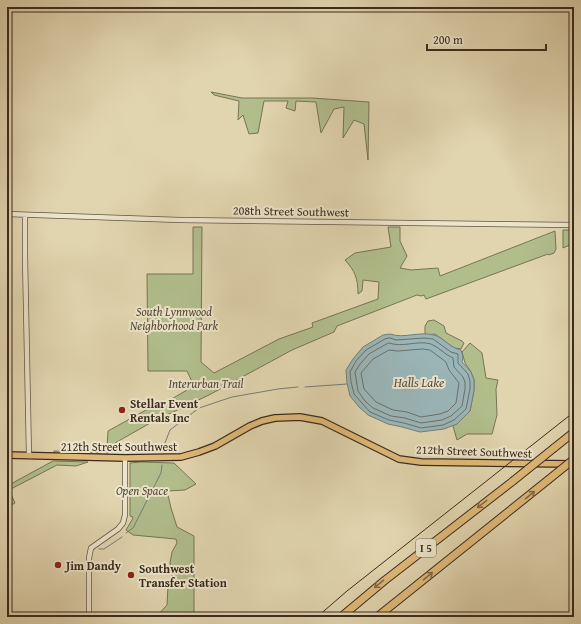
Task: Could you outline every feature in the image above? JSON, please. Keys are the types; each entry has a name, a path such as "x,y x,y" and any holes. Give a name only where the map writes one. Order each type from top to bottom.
{"highway":[{"name":"I 5","path":"341,617 384,580 574,432"},
{"name":"I 5","path":"377,617 574,459"},
{"path":"381,617 398,601"}],"main road":[{"name":"212th Street Southwest","path":"7,455 125,458 181,457 214,446 262,421 275,418 294,417 311,418 322,421 399,459 421,462 574,464"}],"street":[{"name":"208th Street Southwest","path":"7,214 180,220 574,225"},
{"path":"25,215 29,456"},
{"path":"86,617 89,614 91,548 118,529 123,523 125,515 125,458"},
{"path":"25,617 55,617"}],"green space":[{"path":"211,92 242,98 312,98 369,102 368,160 364,124 354,120 343,138 344,107 334,109 321,133 316,102 296,101 295,111 286,108 288,101 264,101 258,133 249,134 243,115 238,120 239,101 214,95"},
{"path":"193,227 202,227 201,362 214,373 279,339 313,327 312,323 378,299 379,282 363,280 362,291 358,294 355,275 345,260 355,253 391,247 388,227 400,227 400,241 407,256 400,268 411,270 438,268 440,276 555,231 556,249 554,253 549,255 548,254 426,299 424,295 417,295 337,326 334,332 292,350 209,395 152,422 115,443 111,450 105,455 54,454 54,451 102,453 107,449 108,431 155,405 156,408 194,386 187,371 148,371 147,274 193,274"},
{"path":"563,230 574,230 574,243 563,248"},
{"path":"434,320 444,326 446,333 464,343 461,349 454,348 435,334 425,334 425,326 428,321"},
{"path":"470,343 482,353 486,378 498,380 496,389 497,415 492,434 467,434 457,440 453,426 470,411 474,390 474,380 465,363 462,352"},
{"path":"53,461 88,462 76,466 57,465 9,490 15,503 7,507 7,486"},
{"name":"Open Space","path":"130,463 174,463 196,484 185,490 167,491 177,527 194,536 194,617 156,617 167,605 168,586 172,576 170,563 172,552 177,543 176,539 133,535 126,530 133,517 130,516"}],"water":[{"name":"Halls Lake","path":"390,334 401,336 423,334 434,335 461,350 463,357 462,362 471,372 474,380 474,390 470,411 457,424 444,429 420,432 388,424 368,415 350,396 346,370 353,359 363,347 383,335"}],"waterway":[{"path":"305,387 347,384"},
{"path":"163,448 170,430 199,408 232,397 298,387"},
{"path":"126,533 133,528 161,473 162,465"},
{"path":"99,549 104,549 122,537"}],"tram line":[{"path":"317,617 347,591 574,412"}],"place":[{"name":"Stellar Event Rentals Inc","path":"122,410"},
{"name":"Jim Dandy","path":"58,565"},
{"name":"Southwest Transfer Station","path":"131,575"}],"park label":[{"name":"South Lynnwood Neighborhood Park","path":"174,318"},
{"name":"Interurban Trail","path":"206,383"}]}
